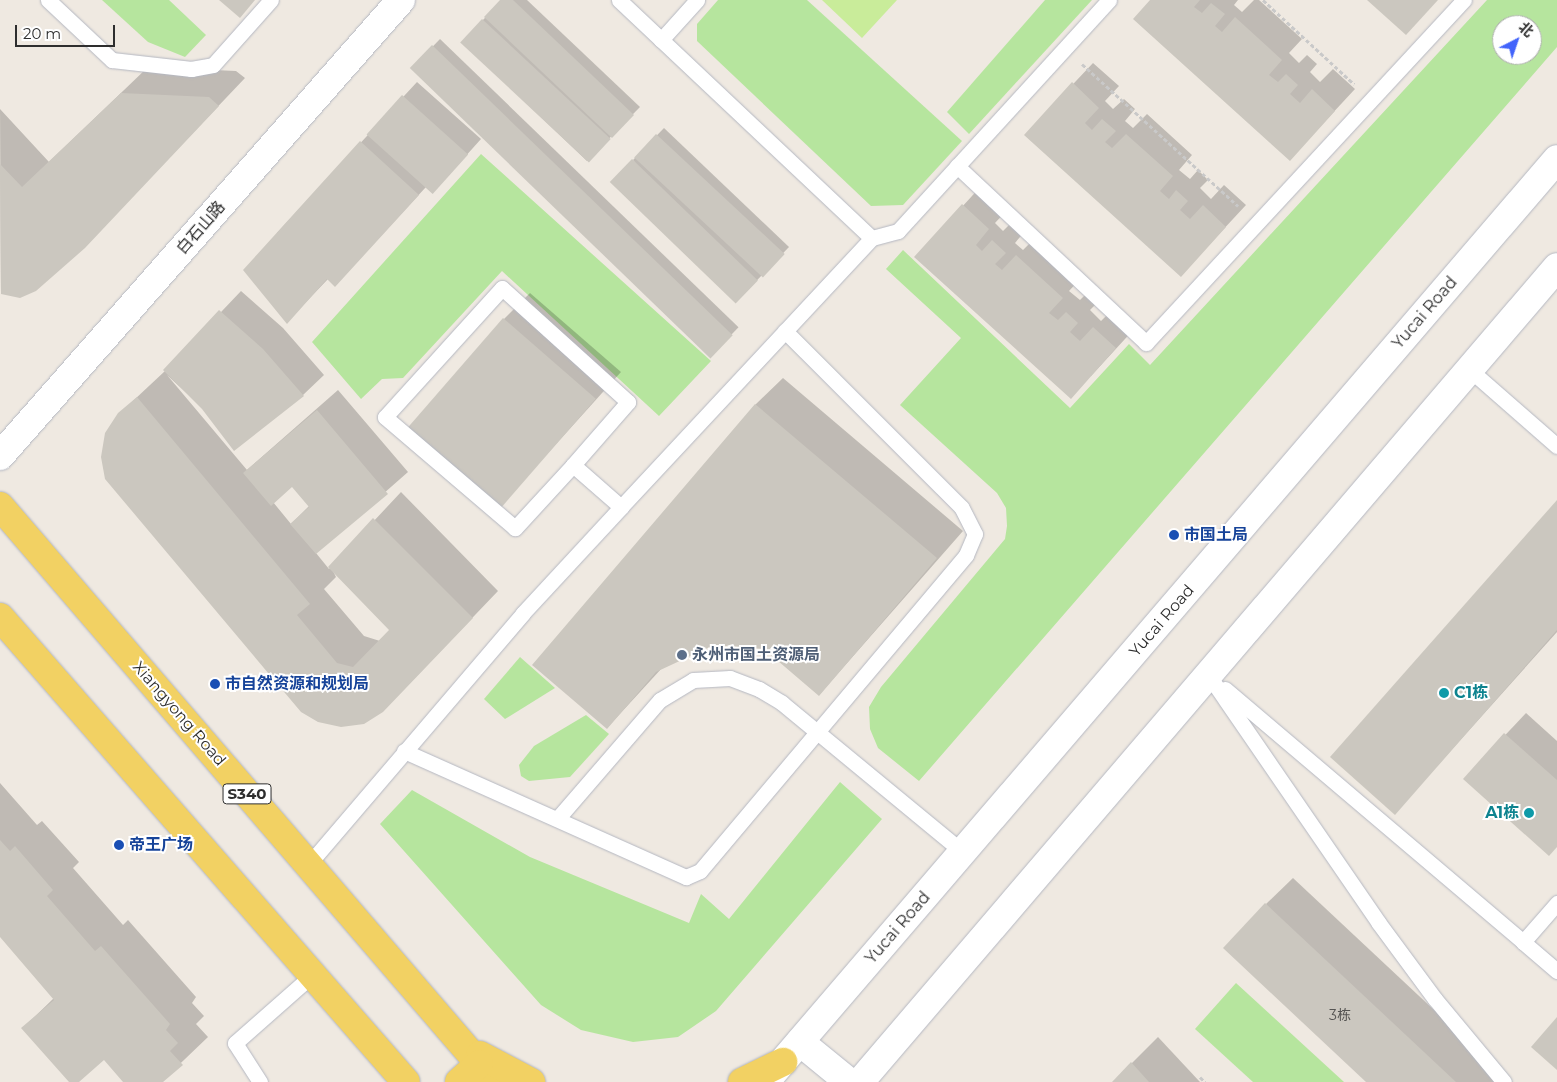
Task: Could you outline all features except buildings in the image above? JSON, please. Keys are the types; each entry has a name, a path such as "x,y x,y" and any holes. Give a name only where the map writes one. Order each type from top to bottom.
{"main road":[{"name":"白石山路","path":"0,456 401,0"},
{"name":"Yucai Road","path":"766,1082 1557,159"},
{"path":"860,1082 1206,673 1557,267"},
{"name":"Xiangyong Road","path":"0,506 479,1064"},
{"path":"0,617 406,1082"},
{"path":"742,1082 792,1052 849,1082"},
{"path":"459,1082 479,1064 531,1082"}],"lane":[{"path":"48,0 112,60 191,69 214,65 271,0"},
{"path":"619,0 872,238"},
{"path":"661,40 697,0"},
{"path":"308,865 523,613 621,507 872,238 898,231 1109,0"},
{"path":"958,166 1146,342 1464,0"},
{"path":"502,288 628,402 573,464 515,528 385,417 502,288"},
{"path":"404,751 558,818 686,877 694,876 966,555 975,534 961,507 785,331"},
{"path":"1469,369 1557,446"},
{"path":"573,464 621,507"},
{"path":"1206,673 1557,971"},
{"path":"1206,673 1383,930 1435,999 1504,1082"},
{"path":"558,818 660,700 693,680 730,678 759,688 817,732 964,852"},
{"path":"1523,942 1557,902"},
{"path":"260,1082 235,1043 312,975"}],"path":[{"path":"1262,0 1372,99"},
{"path":"1064,49 1257,223"},
{"path":"1200,1077 1205,1082"}],"green space":[{"path":"102,0 169,0 206,35 185,57 148,42"},
{"path":"718,0 807,0 962,141 903,205 871,206 697,41 697,24"},
{"path":"822,0 897,0 862,38"},
{"path":"1045,0 1092,0 969,134 947,112"},
{"path":"1487,0 1557,0 1557,47 1542,64 1542,15 1492,15 1492,65 1541,65 919,781 878,748 870,729 869,707 881,687 1005,539 1007,526 1006,508 997,493 900,405 961,338 886,269 903,250 1070,408 1129,344 1150,365"},
{"path":"481,154 711,361 659,416 502,271 403,378 382,379 361,399 312,342"},
{"path":"520,657 555,688 505,719 484,699"},
{"path":"586,715 609,734 570,777 529,781 521,776 519,765 534,746"},
{"path":"840,782 882,819 716,1011 678,1037 633,1042 581,1030 541,1005 380,824 412,790 530,857 689,923 701,894 729,919"},
{"path":"1236,983 1344,1082 1253,1082 1195,1029"}],"place":[{"name":"市国土局","path":"1174,535"},
{"name":"永州市国土资源局","path":"682,655"},
{"name":"市自然资源和规划局","path":"215,684"},
{"name":"C1栋","path":"1444,693"},
{"name":"A1栋","path":"1529,813"},
{"name":"帝王广场","path":"119,845"}]}
